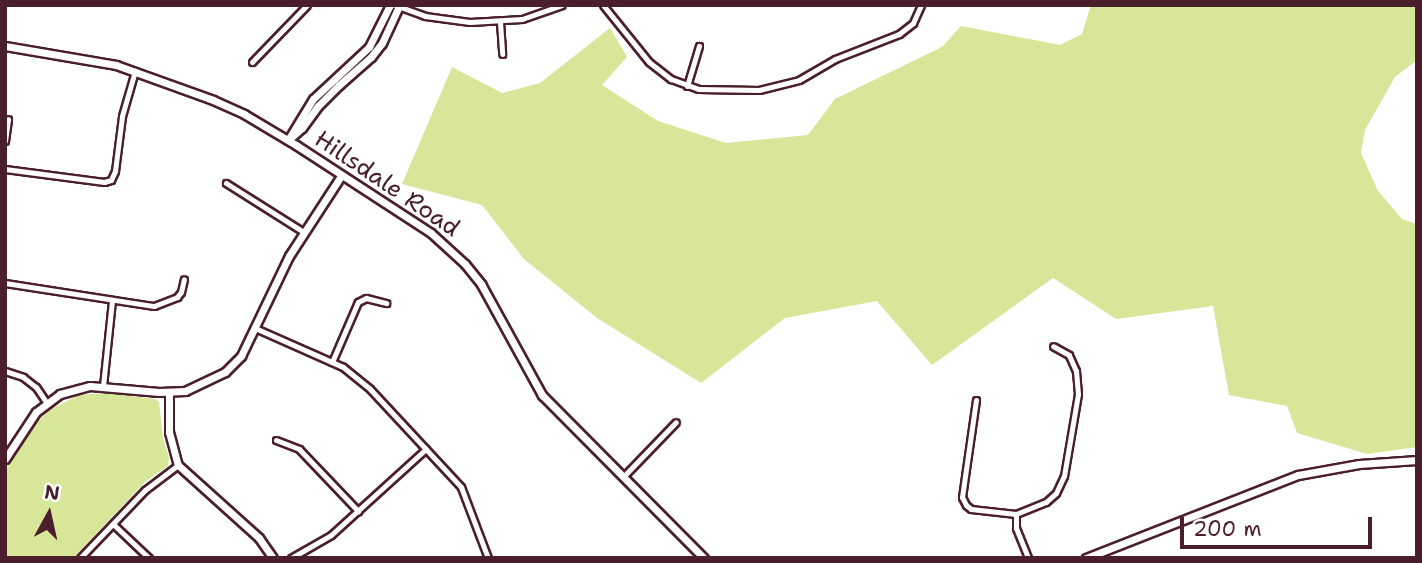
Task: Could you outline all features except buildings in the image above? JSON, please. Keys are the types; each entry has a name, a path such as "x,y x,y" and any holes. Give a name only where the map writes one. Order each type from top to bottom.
{"main road":[{"path":"288,140 313,99 369,47 395,6"},
{"name":"Hillsdale Road","path":"5,46 96,60 135,71 244,114 431,233 465,264 486,292 542,395 704,558"},
{"path":"5,459 26,424 46,402 76,389 103,386 169,393 196,389 225,372 241,356 289,256 341,176"},
{"path":"169,393 169,432 178,465 259,538 273,558"},
{"path":"1086,558 1298,475 1359,464 1417,460"}],"street":[{"path":"252,62 307,5"},
{"path":"395,6 450,21 500,22 533,17 562,5"},
{"path":"604,5 655,68 687,86 706,90 774,89 799,80 835,59 900,34 913,23 921,5"},
{"path":"500,22 502,54"},
{"path":"687,86 699,46"},
{"path":"5,169 104,182 111,180 116,171 122,116 135,71"},
{"path":"5,141 8,119"},
{"path":"226,183 304,233"},
{"path":"5,284 154,306 166,303 181,292 184,279"},
{"path":"332,362 358,302 366,298 386,303"},
{"path":"103,386 112,301"},
{"path":"255,328 332,362 370,388 461,487 488,558"},
{"path":"976,400 962,497 971,509 1016,514 1041,505 1062,482 1075,419 1077,375 1069,355 1053,346"},
{"path":"5,371 23,377 36,387 46,402"},
{"path":"623,477 676,422"},
{"path":"276,440 299,449 358,511"},
{"path":"291,558 331,535 426,449"},
{"path":"80,558 159,477 178,465"},
{"path":"1016,514 1016,528 1028,558"},
{"path":"113,524 149,558"}],"green space":[{"path":"1091,5 1417,5 1417,60 1395,77 1365,130 1361,153 1378,191 1402,219 1417,224 1417,447 1367,454 1297,433 1287,406 1229,395 1213,306 1116,319 1053,278 932,365 877,301 785,318 701,383 597,318 524,259 482,205 402,184 452,67 502,93 540,83 610,28 627,57 602,85 658,121 726,143 808,135 835,99 942,47 961,26 1060,45 1082,34"},
{"path":"105,393 155,399 159,402 163,438 169,458 168,466 146,481 73,558 5,558 5,471 34,425 49,410 79,395"}]}
